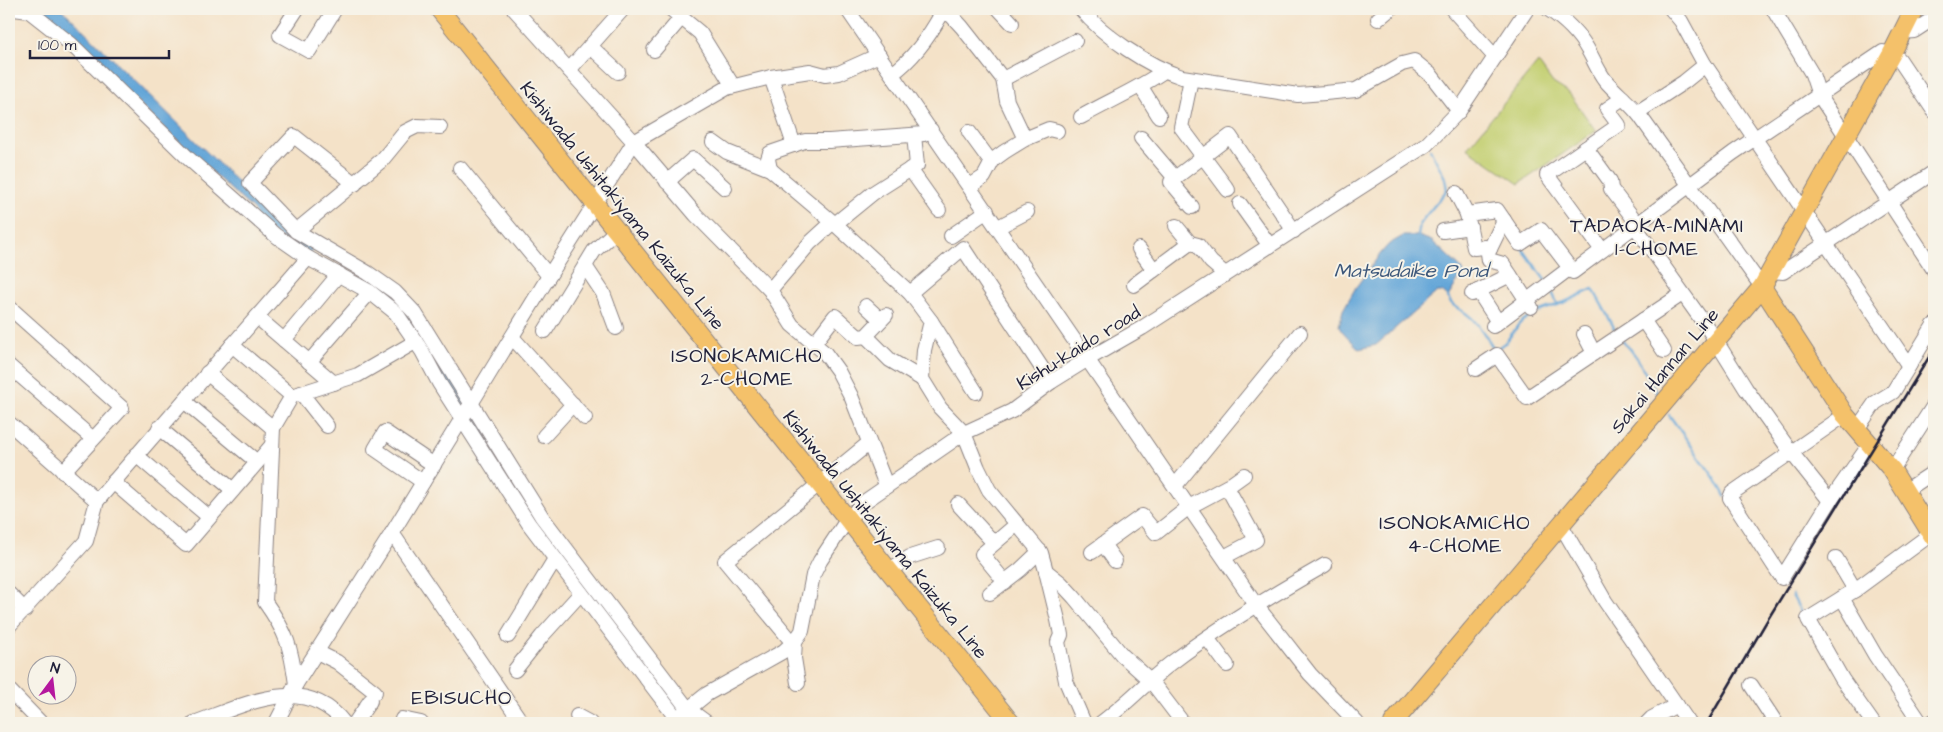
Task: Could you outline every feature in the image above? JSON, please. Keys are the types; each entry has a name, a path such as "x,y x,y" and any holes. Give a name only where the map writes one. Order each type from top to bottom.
{"main road":[{"name":"Kishiwada Ushitakiyama Kaizuka Line","path":"440,9 1002,716 1011,723"},
{"name":"Sakai Hannan Line","path":"1393,723 1762,287 1891,55 1914,9"},
{"path":"1762,287 1845,414 1892,470 1933,536"},
{"path":"1002,716 1019,723"}],"street":[{"path":"14,9 29,11 71,44 188,158 275,235 308,258 370,292 396,313 542,517 681,717"},
{"path":"297,9 280,35 310,51 335,9"},
{"path":"514,9 634,142 696,215 770,290 792,325 815,342 838,371 851,396 886,485"},
{"path":"569,70 623,9"},
{"path":"847,9 932,130 1256,604 1310,674 1357,723"},
{"path":"999,9 1012,23"},
{"path":"1378,19 1390,9"},
{"path":"1452,9 1495,57"},
{"name":"Kishu-kaido road","path":"794,642 802,631 813,575 820,561 847,520 864,502 964,433 1012,412 1051,382 1088,358 1142,328 1426,145 1459,110 1527,9"},
{"path":"1548,9 1562,18 1578,34 1603,78 1613,90 1638,112 1762,287"},
{"path":"1671,9 1681,21 1705,65 1909,366"},
{"path":"1773,9 1812,74 1818,95 1934,270"},
{"path":"892,74 903,66 925,42 946,11 962,27 1003,79 1007,101 1025,139"},
{"path":"1089,12 1139,58 1164,72 1191,79 1298,95 1356,90 1402,64 1414,60 1431,75 1459,110"},
{"path":"654,50 677,13 700,33 733,86"},
{"path":"1902,32 1914,31 1934,18"},
{"path":"1003,79 1075,41"},
{"path":"590,46 618,72"},
{"path":"1443,231 1497,210 1520,244 1541,230 1573,272 1690,184 1882,52 1891,55 1902,63 1934,111"},
{"path":"276,723 292,691 316,652 392,533 549,276 634,142 712,96 733,86 771,77 810,71 825,75 839,73 879,55"},
{"path":"1638,112 1705,65"},
{"path":"1081,117 1101,105 1141,87 1164,72"},
{"path":"771,77 794,145"},
{"path":"1191,79 1181,127 1228,190"},
{"path":"1141,87 1158,116"},
{"path":"1602,250 1547,175 1618,124 1607,109 1623,98"},
{"path":"296,231 382,160 406,132 416,126 440,127"},
{"path":"970,186 984,177 993,160 1025,139 1049,129 1058,131"},
{"path":"770,169 768,159 770,153 805,141 914,135 924,134 932,130"},
{"path":"969,132 988,158 993,160"},
{"path":"770,290 810,243 873,193 917,165 914,135"},
{"path":"354,184 294,136 250,183 296,231 368,273 395,292 415,313 467,412 530,524 555,560 681,717 707,723"},
{"path":"1192,207 1171,182 1230,136 1294,231"},
{"path":"1141,138 1175,178"},
{"path":"713,142 727,152 770,169 834,223 910,293 931,321 976,392"},
{"path":"1586,148 1610,182 1611,189 1682,294 1711,333 1746,389 1791,452 1830,501"},
{"path":"667,182 693,159 725,188"},
{"path":"460,168 549,276"},
{"path":"910,169 939,210"},
{"path":"1771,272 1784,272 1934,172"},
{"path":"1456,193 1469,221 1474,248 1485,247 1490,249"},
{"path":"1240,204 1270,246"},
{"path":"951,236 987,211"},
{"path":"998,227 1027,212"},
{"path":"1504,220 1488,253 1489,260 1503,264 1529,304"},
{"path":"1176,226 1190,243 1198,245 1211,262 1225,274"},
{"path":"545,331 594,252 616,230"},
{"path":"1134,285 1190,243"},
{"path":"910,293 963,248 1051,382"},
{"path":"1140,249 1154,270"},
{"path":"9,626 86,541 97,501 308,258"},
{"path":"585,266 603,293 616,328"},
{"path":"1510,275 1476,292 1495,324 1529,304 1570,268"},
{"path":"284,340 339,274"},
{"path":"310,362 370,292"},
{"path":"1476,369 1497,355 1527,398 1682,294"},
{"path":"815,342 835,316 858,337 866,336 883,318 866,306"},
{"path":"11,314 122,408 63,472"},
{"path":"257,317 334,383"},
{"path":"1643,320 1664,351"},
{"path":"922,379 924,350 931,321"},
{"path":"1857,429 1875,403 1893,392 1934,325"},
{"path":"1175,486 1300,333"},
{"path":"1584,334 1594,353"},
{"path":"866,336 890,360 922,379 940,408 964,433 989,490 1040,551 1058,620 1061,635 1058,642 1066,681 1084,723"},
{"path":"512,338 585,418"},
{"path":"292,691 288,640 265,602 273,428 297,394 358,375 415,342"},
{"path":"232,345 297,394 327,426"},
{"path":"9,366 93,439"},
{"path":"207,373 273,428"},
{"path":"184,401 257,462"},
{"path":"544,436 573,404"},
{"path":"1892,470 1934,405"},
{"path":"1845,414 1732,493 1730,498 1782,578 1830,501 1870,444"},
{"path":"9,423 97,501"},
{"path":"159,428 233,490"},
{"path":"423,482 375,449 385,432 434,465"},
{"path":"798,683 794,658 794,642 725,561 818,483 870,444"},
{"path":"113,482 186,544 272,446"},
{"path":"136,455 210,517"},
{"path":"1905,491 1934,472"},
{"path":"1115,561 1097,548 1140,512 1156,533 1189,507 1227,487 1244,475"},
{"path":"1224,557 1256,540 1227,487"},
{"path":"958,504 994,543"},
{"path":"1005,582 982,554 1017,524"},
{"path":"1561,525 1605,601 1689,723"},
{"path":"392,533 522,723"},
{"path":"1873,723 1842,679 1808,619 1855,590 1933,536"},
{"path":"888,571 910,557 938,548"},
{"path":"990,593 1040,551"},
{"path":"1836,558 1855,590"},
{"path":"508,636 555,560"},
{"path":"1101,723 1122,709 1173,662 1256,604 1326,564"},
{"path":"1046,571 1074,597 1122,655 1151,681 1183,723"},
{"path":"515,670 542,636 581,593"},
{"path":"9,594 25,610"},
{"path":"1842,598 1875,655 1921,723"},
{"path":"1208,638 1227,665"},
{"path":"681,717 707,694 784,651 794,642"},
{"path":"316,652 336,662 372,696 355,723"},
{"path":"1751,684 1776,723"},
{"path":"9,690 41,723"},
{"path":"194,723 258,700 292,691 301,696 316,700 336,713 344,723"},
{"path":"1169,705 1170,723"},
{"path":"1647,723 1652,718 1676,705"},
{"path":"577,716 590,723"},
{"path":"402,719 421,723"}],"green space":[{"path":"1538,62 1553,83 1569,93 1596,131 1519,184 1467,148"}],"water":[{"path":"35,9 62,9 281,225 276,231"},
{"name":"Matsudaike Pond","path":"1403,236 1418,236 1432,241 1464,271 1448,297 1442,292 1437,292 1376,345 1359,349 1339,326 1343,310 1356,287 1381,253 1389,244"}],"waterway":[{"path":"1418,236 1420,223 1447,190 1445,178 1430,149"},
{"path":"262,212 274,224 307,245"},
{"path":"1522,248 1545,280"},
{"path":"375,286 390,296 409,319 486,445 533,513"},
{"path":"1550,288 1558,305"},
{"path":"1448,297 1454,306 1476,322 1495,350 1506,342 1519,324 1532,314 1593,289 1616,331"},
{"path":"1623,341 1638,360 1657,393"},
{"path":"1669,415 1716,480 1725,496"},
{"path":"572,567 678,710 693,723"},
{"path":"1792,595 1804,618"}],"railway":[{"path":"1707,723 1768,619 1934,349"}],"district":[{"name":"TADAOKA-MINAMI 1-CHOME","path":"1657,236"},
{"name":"ISONOKAMICHO 2-CHOME","path":"747,366"},
{"name":"ISONOKAMICHO 4-CHOME","path":"1455,534"},
{"name":"EBISUCHO","path":"462,697"}]}
